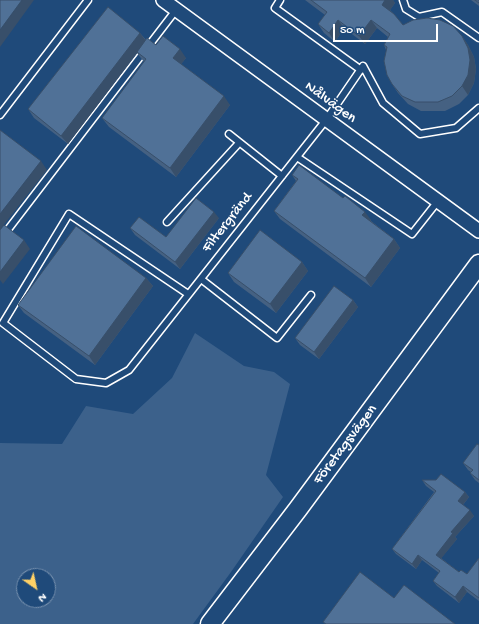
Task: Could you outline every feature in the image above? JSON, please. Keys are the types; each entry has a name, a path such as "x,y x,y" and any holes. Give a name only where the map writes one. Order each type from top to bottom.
{"street":[{"name":"Nålvägen","path":"163,0 479,231"},
{"name":"Företagsvägen","path":"210,624 298,509 479,264"}],"lane":[{"path":"0,115 88,0"},
{"path":"280,0 274,8 361,70 363,66 383,103 420,134 456,128 479,108"},
{"path":"404,0 406,9 419,17 442,12 479,38"},
{"path":"0,240 176,10"},
{"name":"Filtergränd","path":"188,294 69,214 3,323 76,379 106,383 129,370 326,120 361,70"},
{"path":"229,134 282,176"},
{"path":"167,222 240,143"},
{"path":"297,157 412,234 438,201"},
{"path":"201,279 277,338 311,295"}],"shaded area":[{"path":"195,333 244,366 274,372 290,384 266,475 283,497 193,624 0,624 0,443 62,444 86,406 133,414 172,378"}],"building":[{"path":"0,0 22,0 0,30"},
{"path":"311,0 385,0 382,5 394,14 403,25 413,20 427,18 440,20 453,26 462,36 468,48 470,60 468,75 462,86 452,96 438,102 415,102 402,96 387,75 384,61 387,47 384,45 390,34 371,20 359,36 338,20 329,33 318,24 327,12"},
{"path":"108,7 140,33 61,136 28,109"},
{"path":"163,36 180,49 173,58 224,96 170,168 102,118 146,59 137,52 147,38 156,45"},
{"path":"0,130 41,161 0,214"},
{"path":"299,165 343,198 345,196 365,212 362,215 394,239 365,278 274,211 298,179 292,175"},
{"path":"196,198 214,212 175,262 130,228 139,217 166,237"},
{"path":"4,225 24,240 0,272 0,230"},
{"path":"76,226 146,278 89,356 18,305"},
{"path":"260,230 302,262 270,304 228,273"},
{"path":"334,286 353,300 314,352 295,338"},
{"path":"477,444 479,445 479,480 470,473 473,470 463,463"},
{"path":"441,474 465,492 458,501 470,510 451,532 453,533 436,555 459,572 461,570 467,574 479,558 479,598 463,586 455,597 433,581 440,571 418,555 412,564 392,549 436,491 422,480 436,480"},
{"path":"360,572 394,598 404,585 455,624 326,624 323,622"}]}
